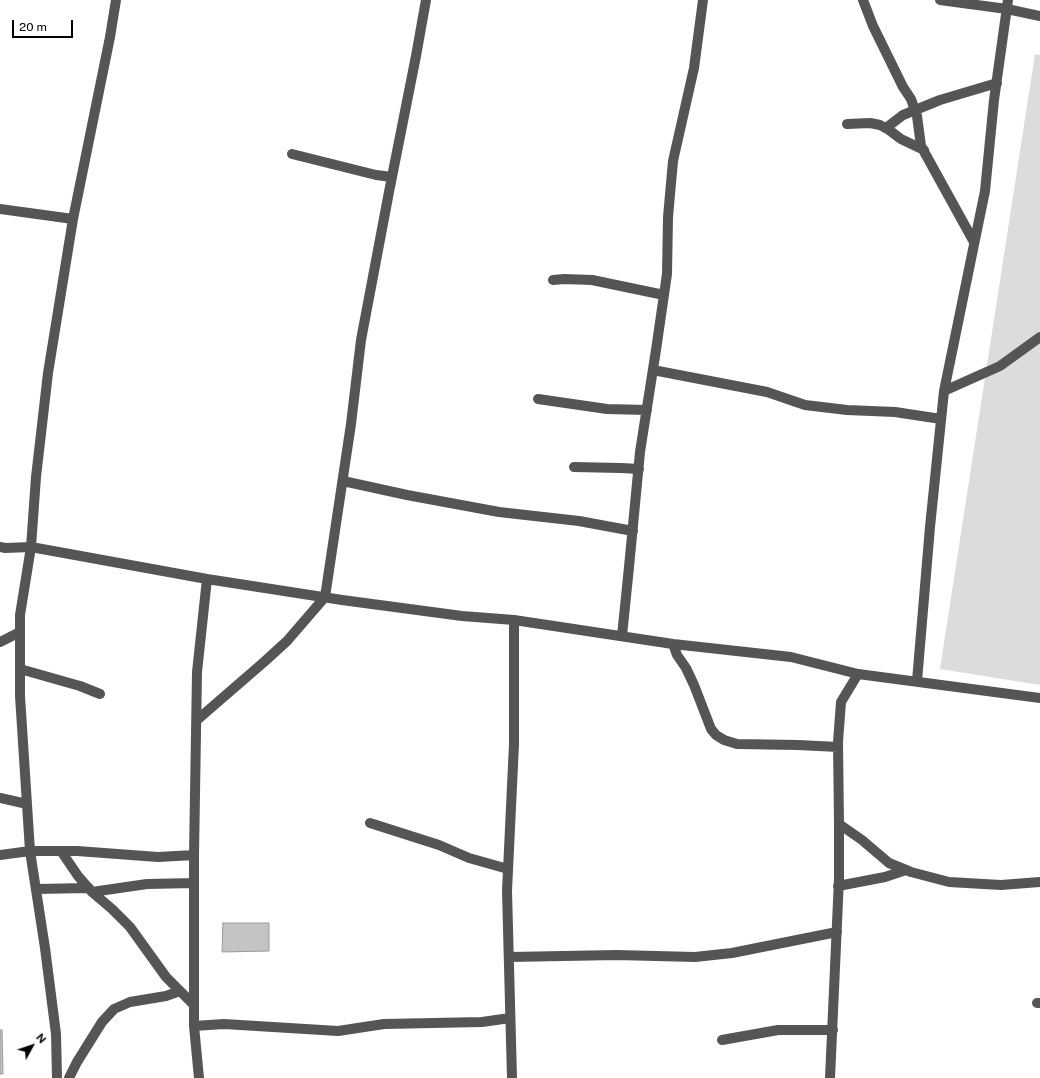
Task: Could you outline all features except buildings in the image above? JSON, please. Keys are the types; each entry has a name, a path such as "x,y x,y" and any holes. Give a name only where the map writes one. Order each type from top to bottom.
{"street":[{"path":"57,1078 56,1034 45,948 30,851 20,696 20,615 31,547 36,477 48,373 73,219 110,37 116,0"},
{"path":"196,720 287,641 325,597 351,424 361,340 426,0"},
{"path":"622,636 639,469 667,274 668,217 673,161 694,68 703,0"},
{"path":"862,0 873,26 911,99 917,116 921,146 974,242"},
{"path":"940,0 1007,5 1040,16"},
{"path":"917,681 930,527 944,391 984,191 996,83 1007,5"},
{"path":"886,128 903,115 915,110 940,100 996,83"},
{"path":"847,124 870,123 880,125 901,139 924,150"},
{"path":"292,154 376,175 392,177"},
{"path":"0,209 73,219"},
{"path":"553,280 592,280 664,295"},
{"path":"944,391 1000,366 1040,337"},
{"path":"653,370 767,392 805,405 847,410 895,412 941,419"},
{"path":"538,399 607,409 647,410"},
{"path":"574,467 639,469"},
{"path":"343,480 407,495 499,512 579,521 633,531"},
{"path":"0,547 31,547 206,579 325,597 462,616 514,620 673,644 791,657 858,674 1040,698"},
{"path":"198,1078 194,1026 196,720 197,672 206,579"},
{"path":"512,1078 507,891 514,744 514,620"},
{"path":"0,642 20,632"},
{"path":"673,644 677,655 686,668 694,685 711,729 716,735 724,740 737,744 838,747"},
{"path":"20,669 80,686 100,694"},
{"path":"830,1078 837,932 839,824 838,747 841,702 858,674"},
{"path":"0,798 27,804"},
{"path":"370,823 439,845 469,858 508,869"},
{"path":"839,824 862,840 889,863 906,870 949,882 1002,885 1040,882"},
{"path":"0,855 30,851 77,850 158,857 194,855"},
{"path":"61,851 78,876 90,890 130,927 166,977 194,1005"},
{"path":"838,886 884,877 906,870"},
{"path":"36,889 90,890 147,884 194,883"},
{"path":"509,957 617,955 695,957 732,954 837,932"},
{"path":"69,1078 77,1062 102,1022 114,1009 130,1002 166,996 180,991"},
{"path":"194,1026 224,1024 338,1031 384,1024 482,1022 510,1018"},
{"path":"722,1040 778,1030 833,1030"}],"shaded area":[{"path":"1035,54 1040,55 1040,685 940,669"}]}
